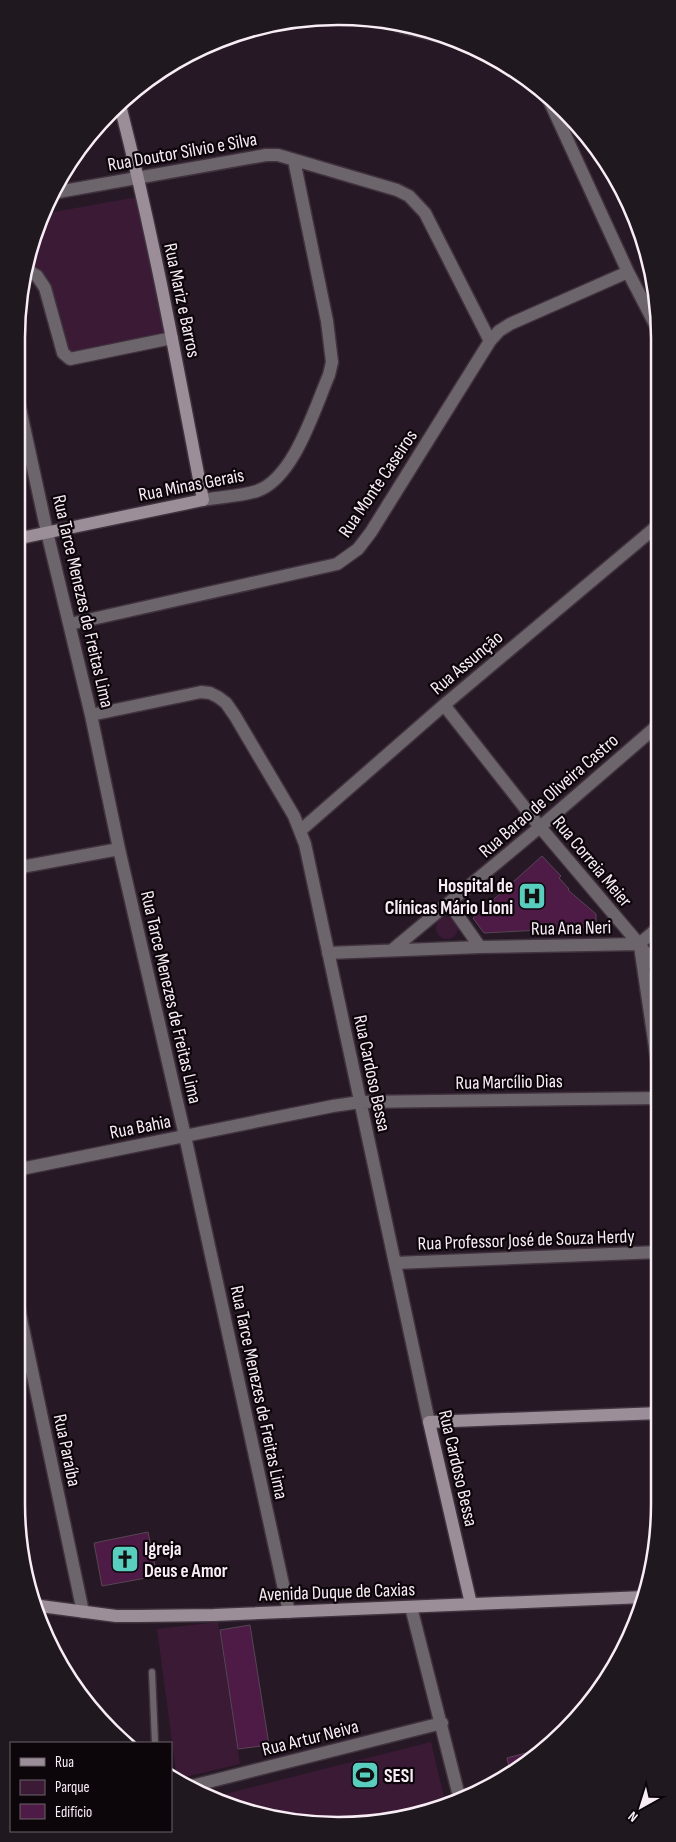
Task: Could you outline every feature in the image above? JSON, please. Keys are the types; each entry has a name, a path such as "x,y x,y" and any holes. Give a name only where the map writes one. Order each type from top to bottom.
{"main road":[{"name":"Rua Mariz e Barros","path":"122,112 138,177 172,338 203,500"},
{"name":"Rua Minas Gerais","path":"25,537 203,500"},
{"path":"429,1422 651,1413"},
{"name":"Rua Cardoso Bessa","path":"429,1422 472,1604"},
{"name":"Avenida Duque de Caxias","path":"42,1606 116,1616 139,1616 636,1598"}],"street":[{"path":"555,113 628,272 650,314"},
{"name":"Rua Doutor Silvio e Silva","path":"62,191 266,155 278,155 397,190 409,196 425,214 490,341"},
{"name":"Rua Minas Gerais","path":"203,500 256,491 278,478 289,465 329,376 332,362 331,344 294,160"},
{"name":"Rua Monte Caseiros","path":"70,624 337,564 358,549 371,532 490,341 499,331 510,324 628,272"},
{"path":"32,273 37,276 45,288 63,353 70,359 172,338"},
{"name":"Rua Tarce Menezes de Freitas Lima","path":"25,431 91,715 119,849 289,1612"},
{"name":"Rua Assunção","path":"301,830 444,705 651,532"},
{"name":"Rua Cardoso Bessa","path":"91,715 195,693 210,693 218,697 226,703 235,716 285,799 301,830 306,844 429,1422"},
{"name":"Rua Correia Meier","path":"444,705 540,827 639,944 651,961"},
{"name":"Rua Barao de Oliveira Castro","path":"392,950 540,827 651,731"},
{"path":"25,866 119,849"},
{"path":"449,903 480,947"},
{"path":"651,934 639,944 651,1022"},
{"name":"Rua Ana Neri","path":"328,953 480,947 639,944"},
{"name":"Rua Marcílio Dias","path":"360,1102 651,1098"},
{"name":"Rua Bahia","path":"25,1168 360,1102"},
{"name":"Rua Professor José de Souza Herdy","path":"395,1263 651,1252"},
{"name":"Rua Paraíba","path":"25,1338 83,1612"},
{"path":"411,1607 458,1793"},
{"name":"Rua Artur Neiva","path":"197,1784 442,1723"}],"lane":[{"path":"152,1672 155,1742"}],"green space":[{"path":"137,197 165,332 71,355 54,296 44,275 34,266 52,212"},
{"path":"447,917 455,920 458,928 455,936 447,939 439,936 436,928 439,920"},
{"path":"218,1622 240,1764 185,1777 176,1771 157,1629"},
{"name":"SESI","path":"431,1742 444,1798 399,1811 338,1817 277,1811 222,1795"}],"building":[{"name":"Hospital de Clínicas Mário Lioni","path":"542,856 561,876 559,878 568,890 596,914 596,927 484,933 473,918"},
{"name":"Igreja Deus e Amor","path":"148,1532 157,1576 102,1586 94,1543"},
{"path":"250,1625 269,1745 238,1749 220,1630"},
{"path":"529,1752 509,1766 507,1758"}],"place":[{"name":"Hospital de Clínicas Mário Lioni","path":"532,896"},
{"name":"Igreja Deus e Amor","path":"125,1559"},
{"name":"SESI","path":"365,1775"}]}
